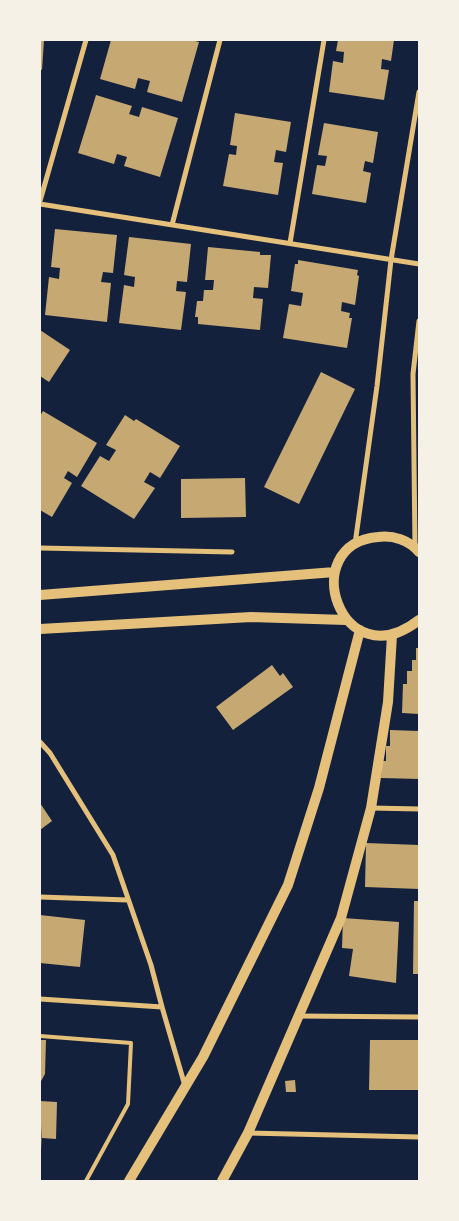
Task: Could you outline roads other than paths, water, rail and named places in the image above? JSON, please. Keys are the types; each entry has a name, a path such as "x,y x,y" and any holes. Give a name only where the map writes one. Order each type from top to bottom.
{"main road":[{"path":"417,550 402,540 386,536 370,537 355,544 342,556 335,572 333,589 337,605 346,620 360,630 376,635 392,635 407,629 419,620"},
{"path":"40,595 335,572"},
{"path":"40,629 251,617 346,620"},
{"path":"129,1181 203,1057 288,885 320,788 360,630"},
{"path":"222,1181 248,1133 341,918 371,808 388,702 392,635"}],"street":[{"path":"86,40 40,202 419,264"},
{"path":"172,225 220,40"},
{"path":"290,244 324,40"},
{"path":"355,544 392,260 419,92"},
{"path":"417,550 413,374 419,321"},
{"path":"413,374 419,375"},
{"path":"40,548 232,552"},
{"path":"40,742 50,753 112,855 151,965 185,1087"},
{"path":"371,808 419,809"},
{"path":"40,897 128,900"},
{"path":"40,999 162,1007"},
{"path":"298,1016 419,1017"},
{"path":"248,1133 419,1137"}],"lane":[{"path":"40,1036 130,1043 128,1104 86,1181"}]}
